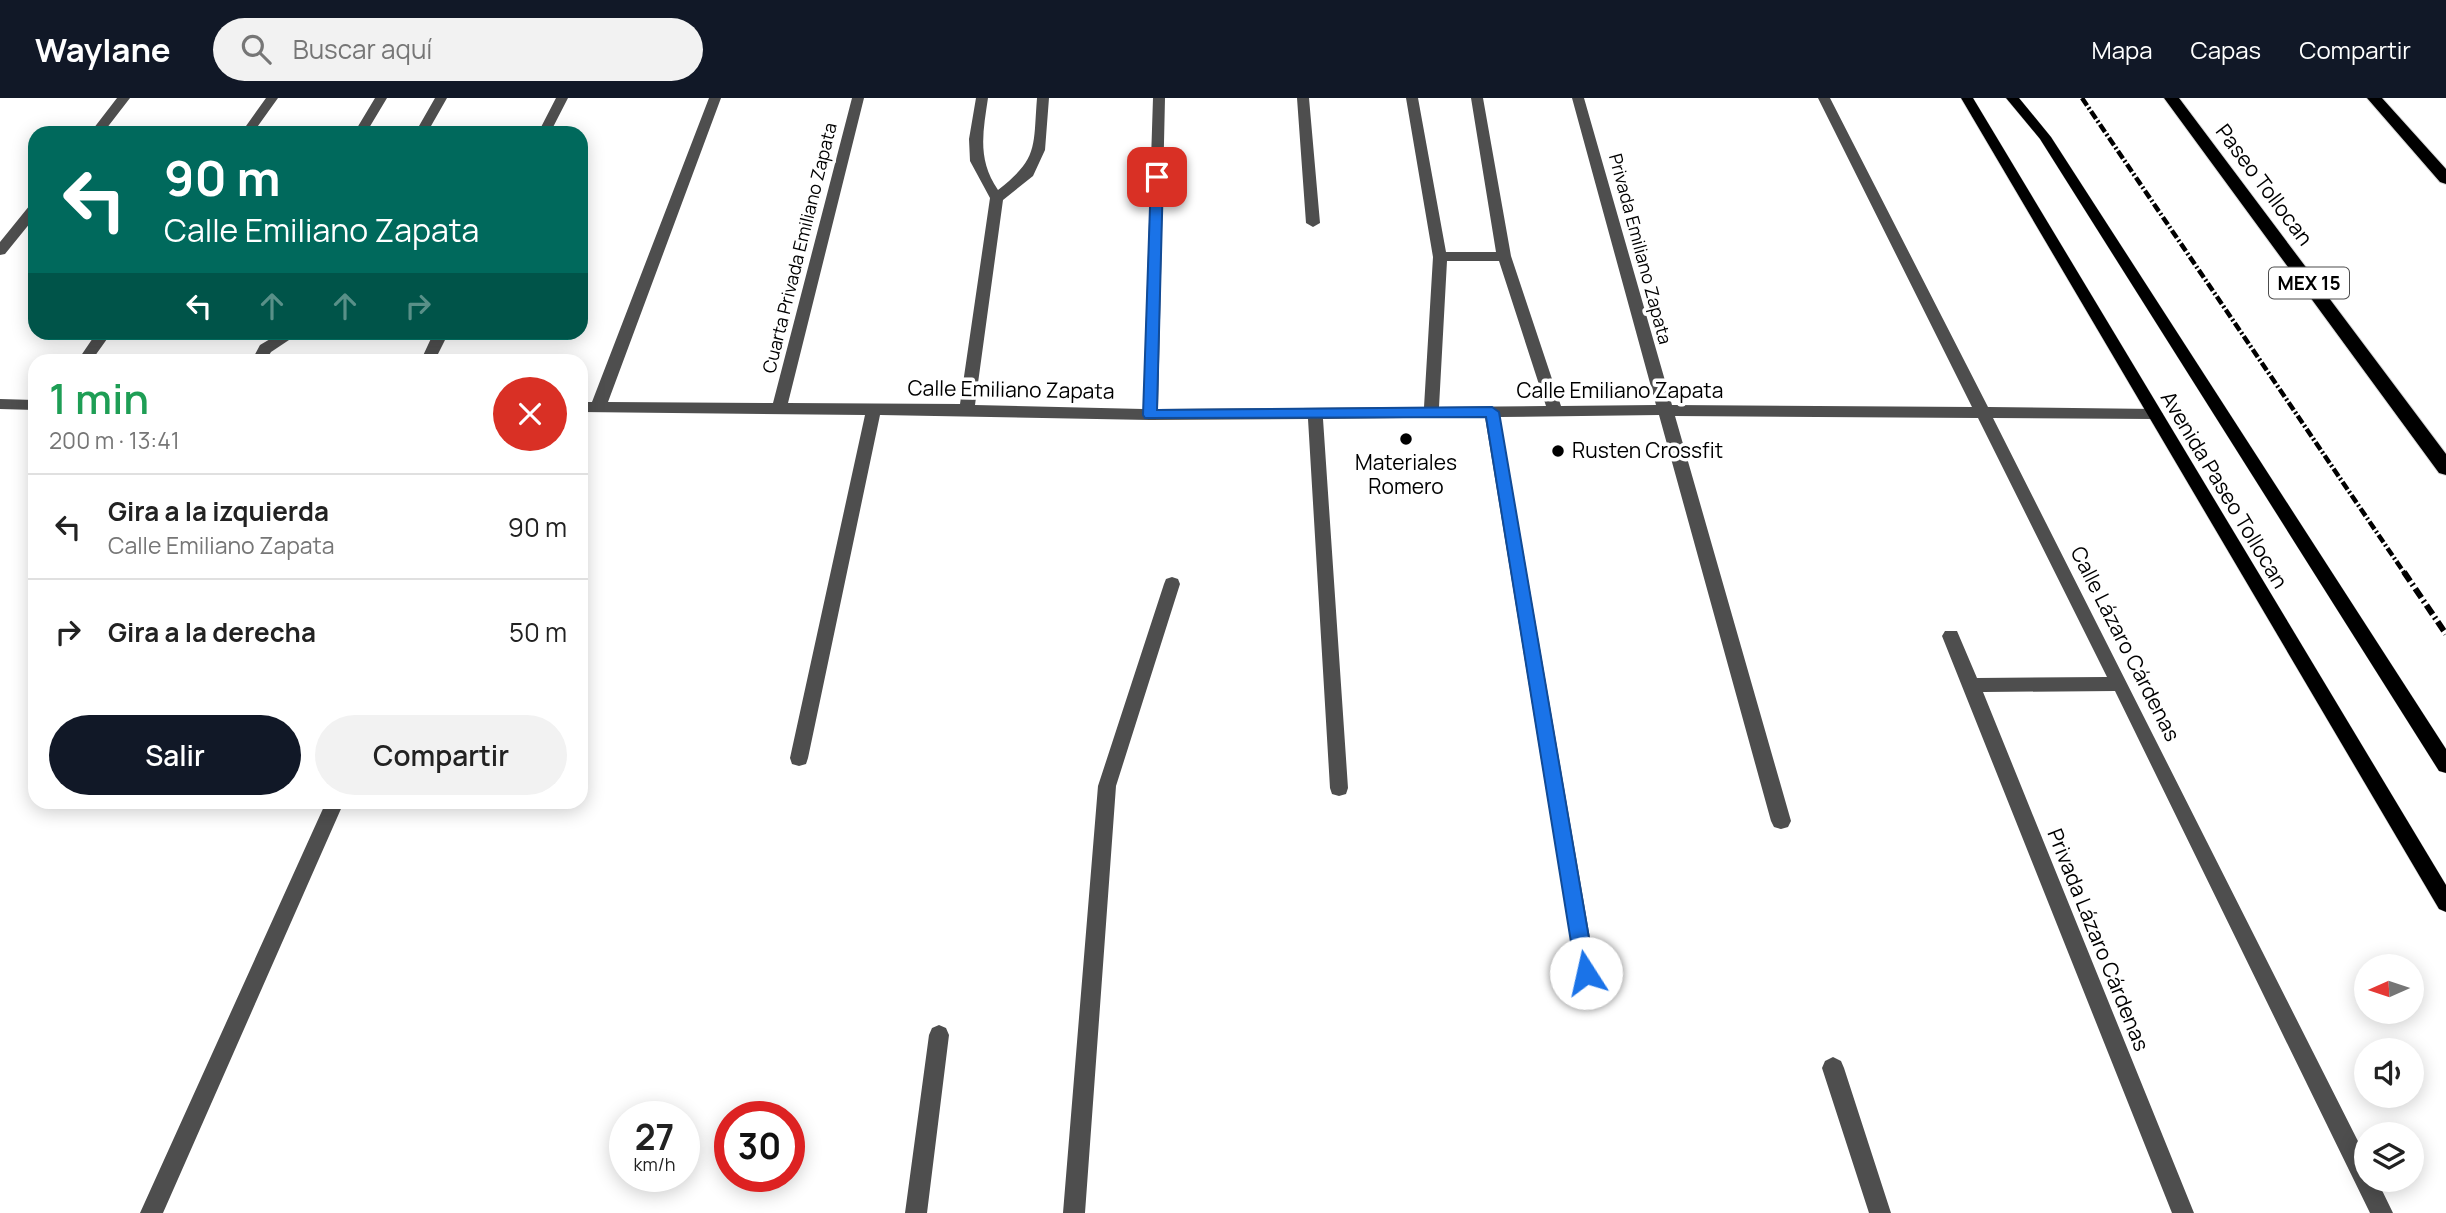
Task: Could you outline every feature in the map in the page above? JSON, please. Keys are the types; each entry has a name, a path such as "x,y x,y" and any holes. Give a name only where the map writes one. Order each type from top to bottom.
{"highway":[{"name":"Paseo Tollocan","path":"2171,98 2446,468"},
{"path":"2374,98 2446,179"}],"main road":[{"name":"Avenida Paseo Tollocan","path":"1967,98 2446,902"},
{"name":"Avenida Paseo Tollocan","path":"2012,98 2045,136 2446,765"}],"street":[{"path":"102,126 124,98"},
{"path":"252,126 272,98"},
{"path":"364,126 381,98"},
{"path":"425,126 441,98"},
{"path":"548,126 562,98"},
{"path":"598,407 715,98"},
{"name":"Cuarta Privada Emiliano Zapata","path":"779,408 858,98"},
{"path":"982,98 974,153 980,177 997,198"},
{"path":"967,410 997,198 1028,173 1039,150 1044,98"},
{"path":"1150,415 1159,98"},
{"path":"1303,98 1313,223"},
{"path":"1412,98 1440,257 1431,413"},
{"path":"1478,98 1504,256 1556,412"},
{"name":"Privada Emiliano Zapata","path":"1578,98 1781,821"},
{"name":"Calle Lázaro Cárdenas","path":"1824,98 2120,684 2382,1213"},
{"path":"0,251 28,217"},
{"path":"1440,257 1504,256"},
{"path":"263,354 283,340"},
{"path":"0,404 28,404"},
{"name":"Calle Emiliano Zapata","path":"588,407 967,410 1150,415 1664,411 2155,414"},
{"path":"799,758 874,409"},
{"path":"1492,412 1586,973"},
{"path":"1315,414 1339,788"},
{"path":"1074,1213 1107,786 1172,584"},
{"name":"Privada Lázaro Cárdenas","path":"1951,636 2183,1213"},
{"path":"1970,685 2120,684"},
{"path":"151,1213 332,809"},
{"path":"916,1213 939,1035"},
{"path":"1832,1068 1880,1213"}],"railway":[{"path":"2082,98 2405,574"},
{"path":"2404,572 2446,634"}],"place":[{"name":"Materiales Romero","path":"1406,439"},
{"name":"Rusten Crossfit","path":"1558,451"}],"route":[{"path":"1157,177 1150,415 1492,412 1586,973"}]}
